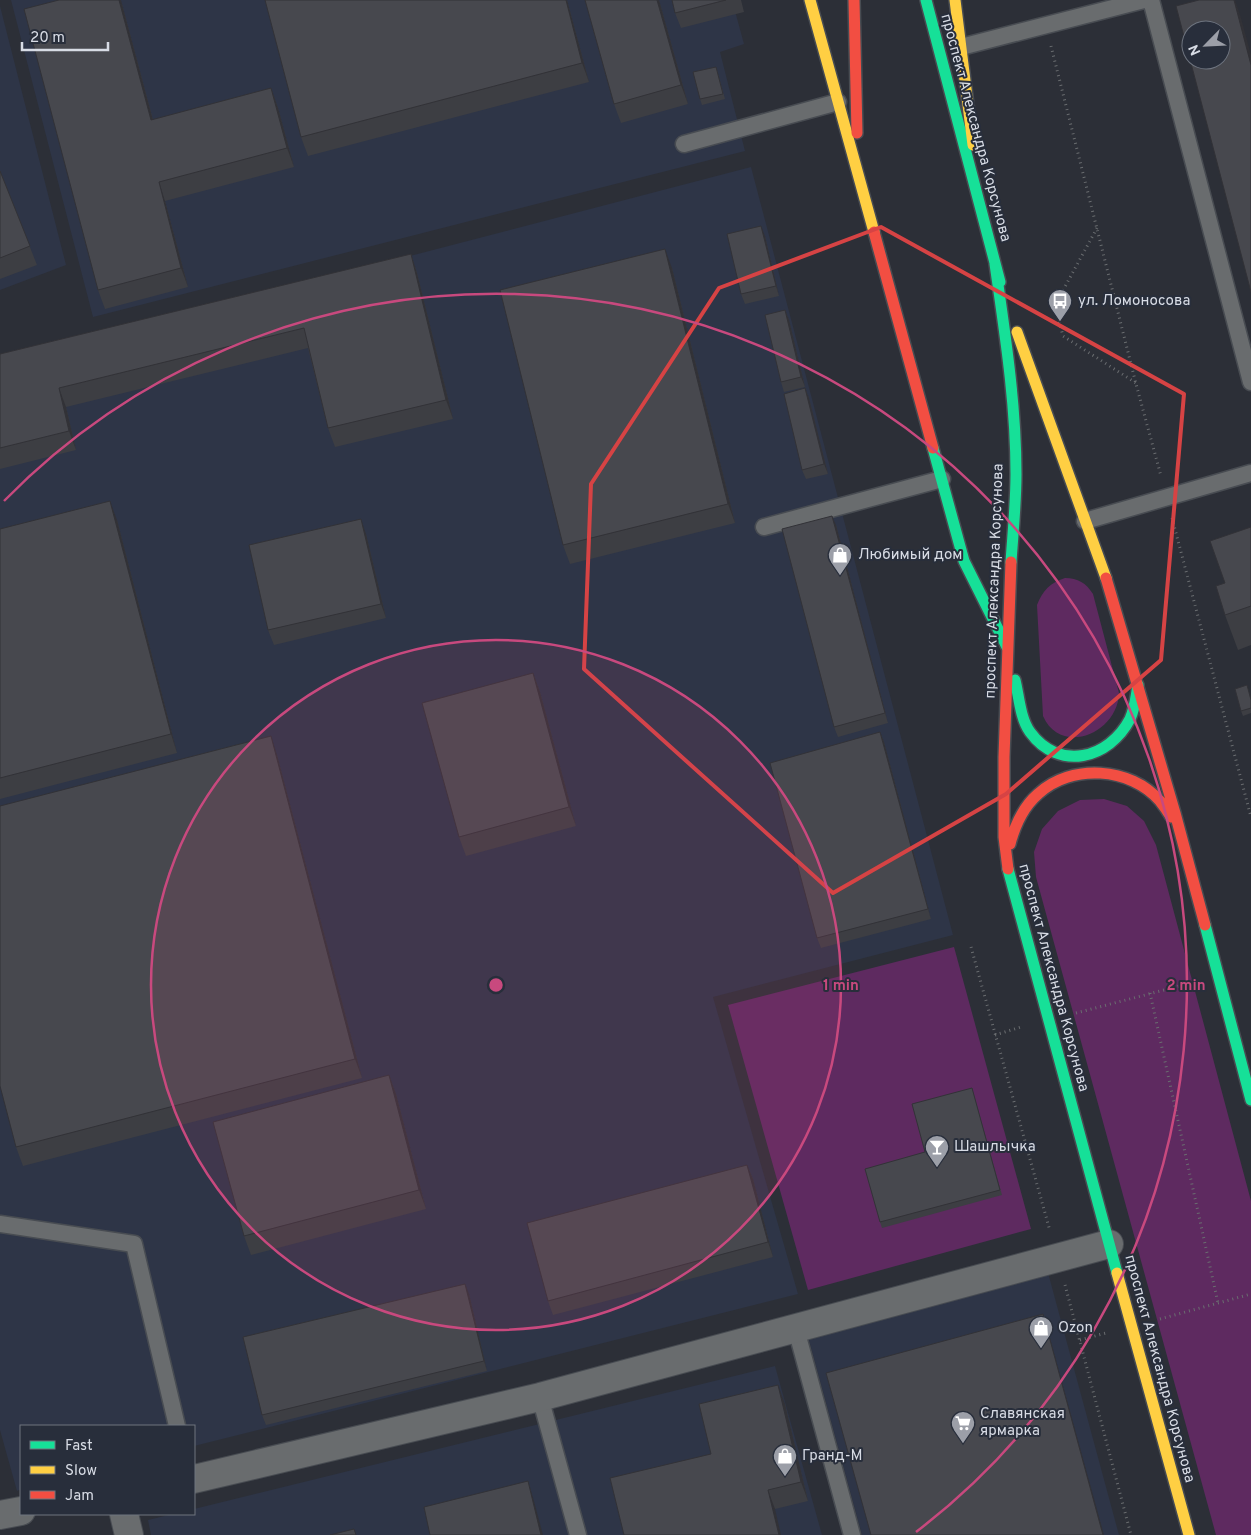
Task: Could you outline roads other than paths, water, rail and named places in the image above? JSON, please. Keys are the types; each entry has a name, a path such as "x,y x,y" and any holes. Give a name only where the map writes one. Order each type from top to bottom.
{"main road":[{"path":"810,0 964,561 1007,647 1028,729 1049,752 1061,756 1088,756 1102,750 1113,741 1129,721 1134,710 1138,685"},
{"path":"854,0 858,177"},
{"name":"проспект Александра Корсунова","path":"926,0 995,264 1018,335 1108,584 1138,685 1251,1100"},
{"path":"955,0 983,221"},
{"name":"проспект Александра Корсунова","path":"995,264 1010,371 1016,474 1007,647 1004,827 1007,865 1189,1535"},
{"path":"1007,865 1008,849 1019,816 1030,802 1042,790 1057,781 1073,775 1090,772 1125,777 1153,793 1165,805 1180,835"}],"street":[{"path":"195,1479 540,1397 1109,1244"},
{"path":"0,1515 20,1511"},
{"path":"124,1515 129,1535"}],"lane":[{"path":"961,47 1144,0"},
{"path":"1152,0 1251,382"},
{"path":"684,144 838,102"},
{"path":"1085,521 1251,473"},
{"path":"764,527 942,479"},
{"path":"0,1224 134,1244 177,1425"},
{"path":"796,1329 852,1535"},
{"path":"540,1397 578,1535"}],"place":[{"name":"ул. Ломоносова","path":"1060,322"},
{"name":"Любимый дом","path":"840,576"},
{"name":"Шашлычка","path":"937,1168"},
{"name":"Ozon","path":"1041,1349"},
{"name":"Славянская ярмарка","path":"963,1444"},
{"name":"Гранд-М","path":"785,1477"}]}
